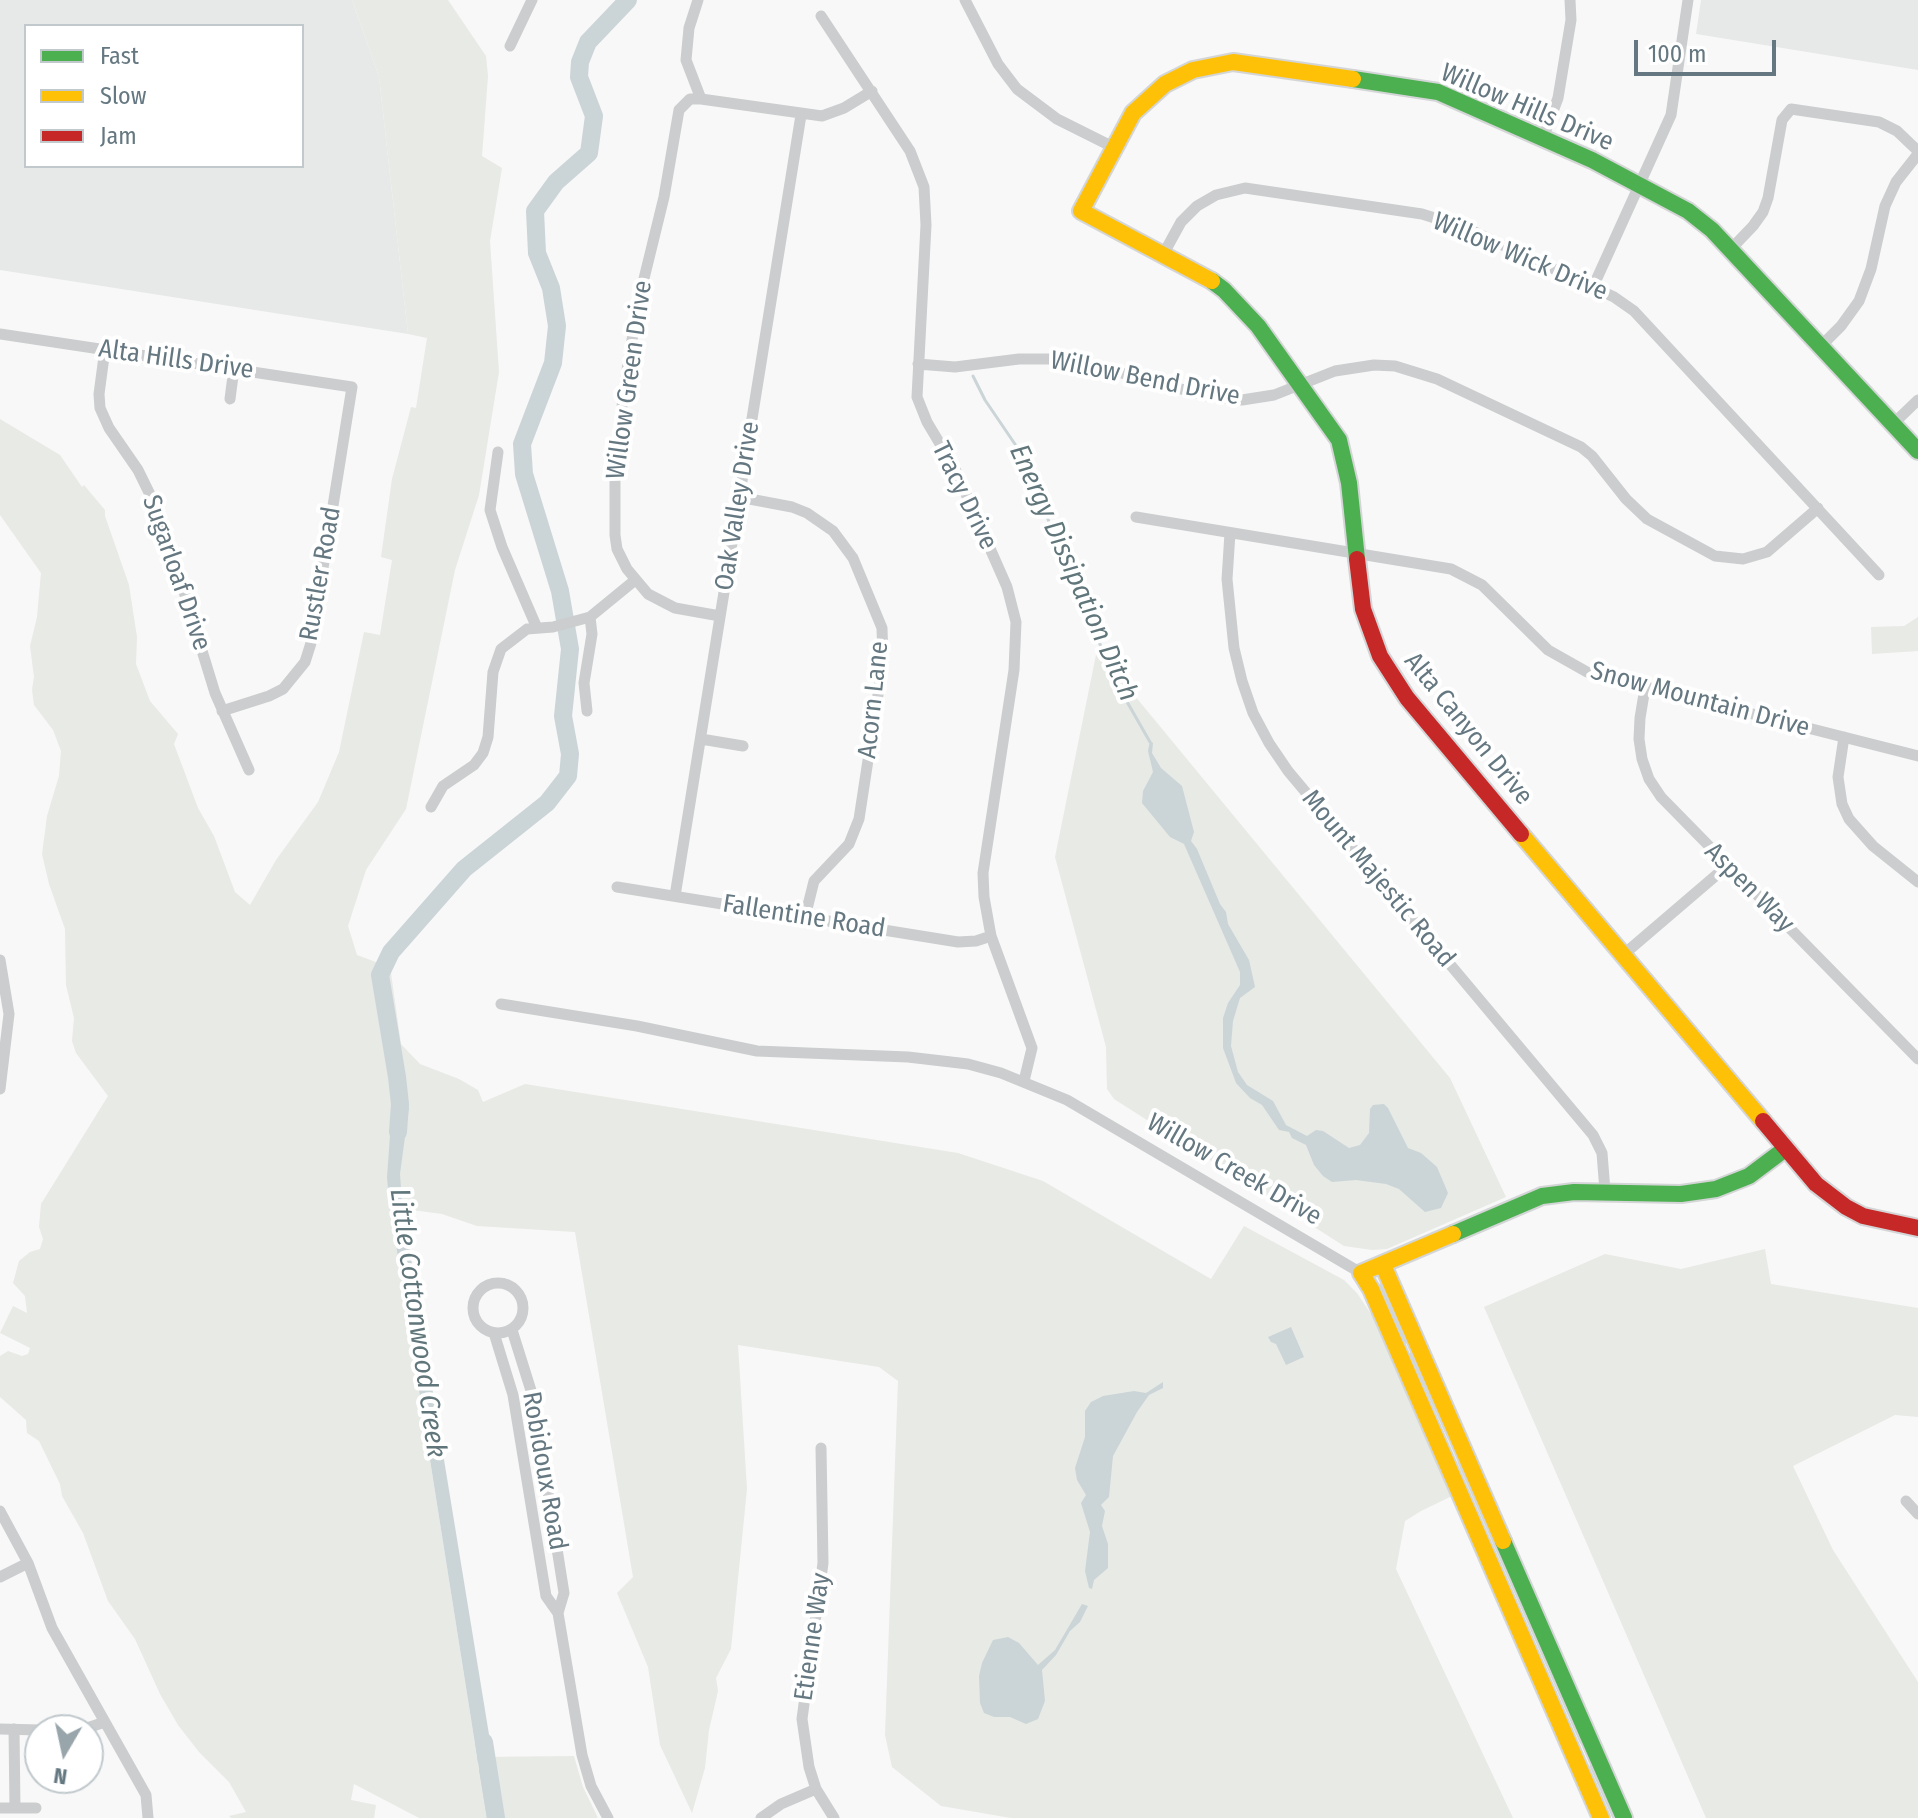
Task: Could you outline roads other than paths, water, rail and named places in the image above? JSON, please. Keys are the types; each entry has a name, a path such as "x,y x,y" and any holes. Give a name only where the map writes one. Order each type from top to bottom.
{"street":[{"path":"510,46 532,0"},
{"path":"698,0 689,28 686,60 701,99 822,116 872,91"},
{"path":"965,0 998,64 1017,89 1050,115 1113,147"},
{"path":"1543,138 1558,98 1571,20 1570,0"},
{"path":"1593,287 1671,115 1688,0"},
{"name":"Tracy Drive","path":"821,16 910,151 924,187 926,225 917,397 921,410 955,469 1007,587 1016,622 1014,670 983,873 991,936 1032,1048 1024,1081"},
{"name":"Willow Hills Drive","path":"1081,211 1133,113 1154,92 1193,70 1233,62 1254,63 1438,92 1641,184 1688,211 1712,230 1918,451"},
{"name":"Willow Green Drive","path":"701,99 690,99 679,110 664,197 639,299 624,387 613,515 617,549 634,581 648,594 675,608 720,616"},
{"path":"1730,250 1763,212 1782,120 1791,109 1879,122 1897,131 1918,153 1896,182 1885,206 1871,269 1859,301 1841,326 1820,347"},
{"name":"Oak Valley Drive","path":"675,896 801,115"},
{"name":"Willow Wick Drive","path":"1164,253 1175,230 1197,206 1227,191 1255,188 1436,218 1466,228 1593,287 1620,301 1642,318 1879,575"},
{"name":"Alta Canyon Drive","path":"1081,211 1203,275 1242,307 1339,440 1345,458 1367,621 1380,656 1393,677 1816,1184 1846,1207 1883,1222 1918,1228"},
{"name":"Alta Hills Drive","path":"0,334 352,387"},
{"name":"Sugarloaf Drive","path":"105,349 100,408 109,428 138,470 161,517 222,711 249,770"},
{"name":"Willow Bend Drive","path":"918,364 955,367 1019,359 1059,359 1225,400 1259,399 1335,371 1374,365 1417,371 1581,447 1647,519 1703,551 1743,559 1767,552 1818,508"},
{"path":"230,399 234,368"},
{"name":"Rustler Road","path":"222,711 283,689 305,662 311,643 352,387"},
{"path":"1893,424 1918,400"},
{"path":"498,452 490,510 502,547 537,628"},
{"name":"Acorn Lane","path":"739,497 792,507 833,531 853,558 882,628 883,662 859,819 849,844 814,881 805,917"},
{"name":"Snow Mountain Drive","path":"1136,517 1433,564 1467,575 1482,585 1560,659 1587,672 1918,756"},
{"name":"Mount Majestic Road","path":"1230,533 1227,571 1234,648 1245,692 1269,743 1298,784 1593,1135 1602,1153 1605,1191"},
{"path":"431,807 443,786 474,765 483,753 488,737 493,672 501,649 518,634 585,619 634,581"},
{"path":"585,619 592,634 584,683 587,711"},
{"name":"Aspen Way","path":"1645,688 1639,739 1649,779 1675,813 1918,1059"},
{"path":"1844,737 1838,777 1842,804 1849,819 1873,846 1918,882"},
{"path":"701,739 743,746"},
{"path":"1623,955 1727,866"},
{"name":"Fallentine Road","path":"617,887 958,942 991,936"},
{"path":"0,962 9,1028 0,1089"},
{"name":"Willow Creek Drive","path":"501,1004 637,1026 731,1047 791,1054 937,1060 968,1064 1024,1081 1067,1100 1361,1273"},
{"path":"1601,1818 1383,1316 1361,1273 1542,1196 1605,1191 1681,1194 1716,1189 1749,1176 1785,1149"},
{"path":"1383,1265 1624,1818"},
{"name":"Robidoux Road","path":"558,1613 564,1593 533,1397 512,1330 520,1321 520,1296 517,1290 503,1284 485,1287 475,1296 474,1303 480,1326 494,1333 513,1395 546,1596 558,1613 582,1755 591,1786 608,1818"},
{"path":"494,1333 512,1330"},
{"name":"Etienne Way","path":"821,1448 823,1563 802,1719 804,1746 816,1789 834,1818"},
{"path":"1906,1501 1918,1514"},
{"path":"0,1511 28,1563 52,1628 146,1795 148,1818"},
{"path":"0,1577 28,1563"},
{"path":"0,1729 24,1729"},
{"path":"14,1729 15,1808"},
{"path":"761,1818 781,1804 816,1789"},
{"path":"0,1808 36,1808"}],"water":[{"path":"1150,741 1153,743 1152,753 1161,768 1182,786 1194,832 1191,841 1226,912 1228,924 1249,960 1255,987 1240,998 1233,1021 1231,1046 1238,1072 1247,1085 1273,1101 1286,1125 1307,1136 1316,1130 1323,1131 1349,1148 1360,1145 1369,1133 1370,1109 1373,1105 1384,1104 1408,1148 1421,1153 1437,1167 1448,1193 1441,1208 1425,1212 1399,1189 1386,1184 1356,1180 1332,1182 1314,1165 1306,1145 1292,1138 1289,1132 1279,1130 1262,1105 1250,1098 1236,1083 1223,1048 1223,1018 1228,1003 1240,985 1240,972 1184,844 1170,837 1142,803 1143,791 1153,772 1148,751"},
{"path":"409,1107 400,1174 402,1203 494,1765 478,1763 389,1201 387,1177 392,1108"},
{"path":"1291,1327 1304,1357 1286,1365 1276,1344 1268,1337"},
{"path":"1163,1382 1163,1388 1149,1395 1137,1412 1113,1456 1109,1497 1101,1505 1105,1511 1102,1526 1108,1544 1108,1568 1094,1580 1092,1589 1089,1588 1085,1571 1090,1532 1081,1503 1086,1495 1077,1480 1075,1468 1085,1437 1085,1411 1091,1402 1103,1396 1134,1391 1146,1393"},
{"path":"1082,1604 1088,1606 1080,1622 1042,1670 1045,1701 1038,1719 1026,1724 1010,1717 994,1717 984,1713 980,1703 979,1676 993,1640 1008,1637 1019,1643 1038,1665 1055,1650"},
{"path":"479,1770 495,1772 502,1818 487,1818"}],"waterway":[{"name":"Little Cottonwood Creek","path":"398,1132 400,1104 397,1077 380,975 391,952 464,869 547,803 568,776 570,754 563,716 570,649 560,591 524,474 522,444 553,363 557,326 551,288 537,253 535,211 556,182 589,153 594,116 579,77 580,62 588,42 628,0"},
{"name":"Energy Dissipation Ditch","path":"973,376 985,400 1021,453 1091,625 1126,700 1150,742"},
{"name":"Energy Dissipation Ditch","path":"1381,1285 1406,1342"},
{"name":"Energy Dissipation Ditch","path":"1411,1354 1449,1438"},
{"name":"Energy Dissipation Ditch","path":"1459,1462 1581,1742"},
{"name":"Little Cottonwood Creek","path":"484,1742 496,1818"},
{"name":"Energy Dissipation Ditch","path":"1591,1766 1614,1818"}]}
